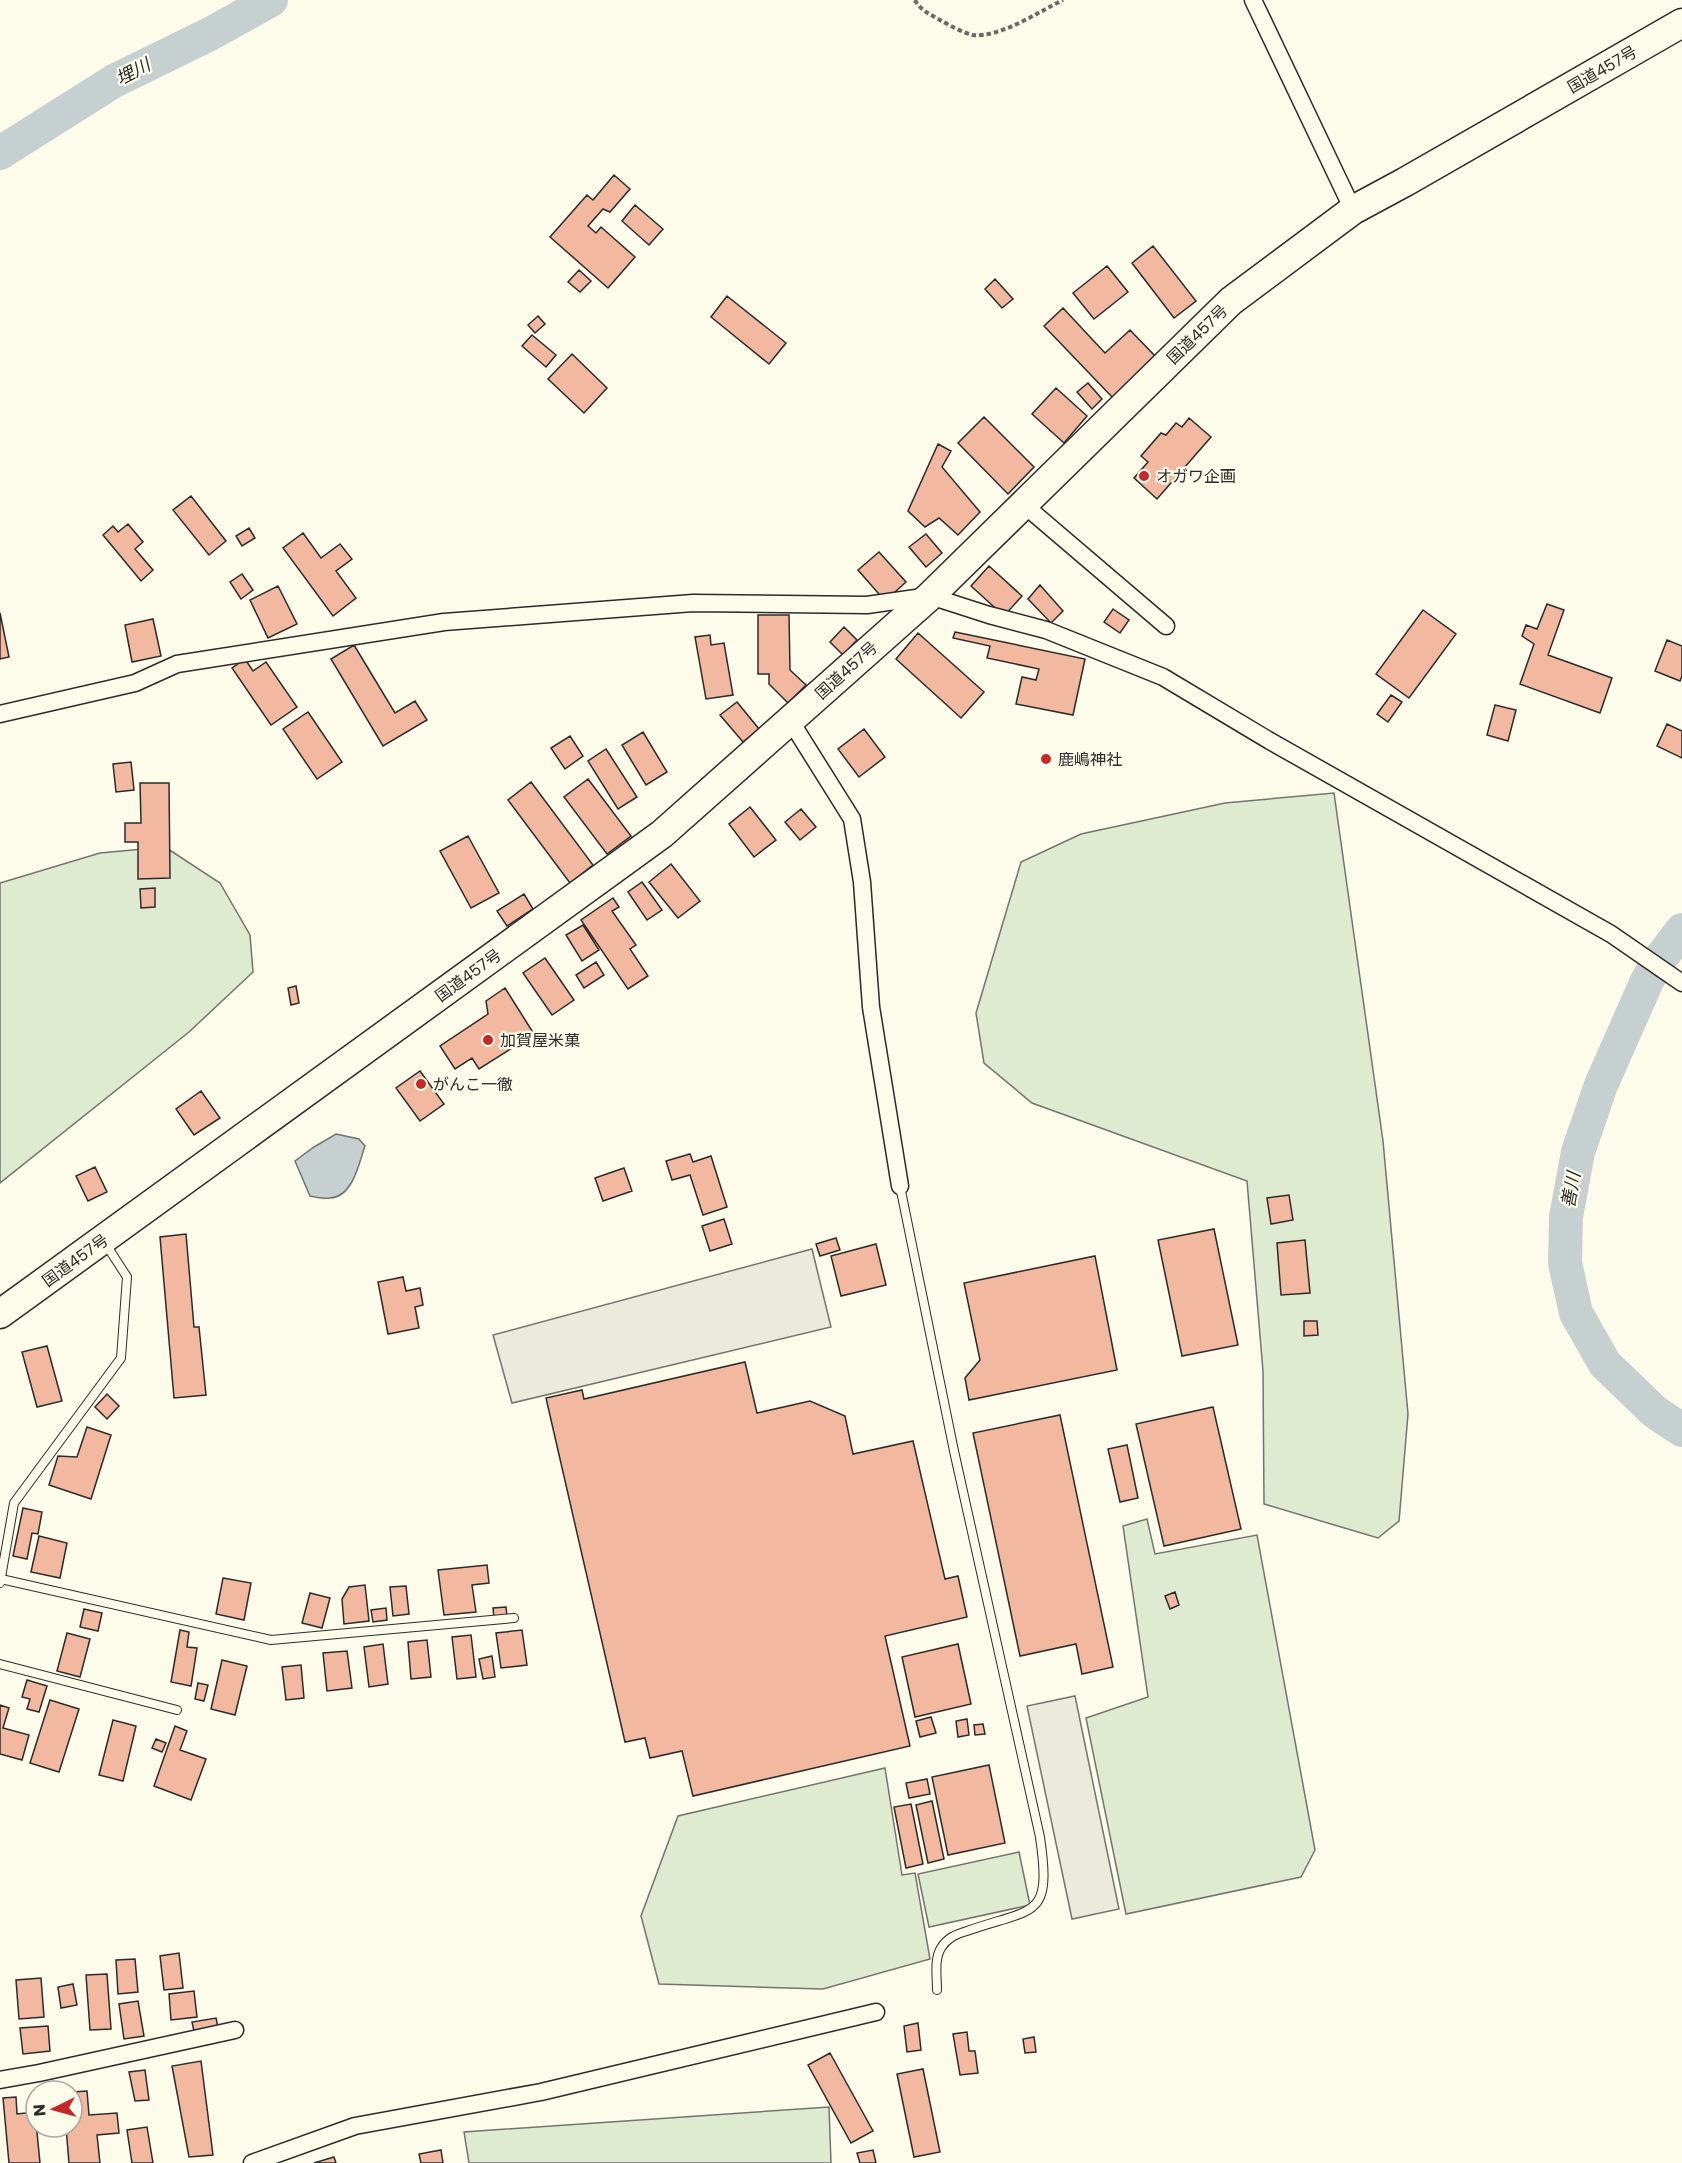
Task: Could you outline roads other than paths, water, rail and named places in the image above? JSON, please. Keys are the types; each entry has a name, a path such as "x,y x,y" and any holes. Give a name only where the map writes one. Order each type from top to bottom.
{"highway":[{"name":"国道457号","path":"2,1312 662,834 930,596 1231,301 1353,210 1682,23"}],"street":[{"path":"1253,0 1353,210"},
{"path":"1023,504 1167,626"},
{"path":"0,714 135,683 177,664 444,622 693,603 867,606 930,596 1046,630 1163,677 1270,741 1611,934 1682,983"},
{"path":"790,720 852,819 862,882 871,1007 900,1186"},
{"path":"252,2163 355,2126 541,2092 876,2012"},
{"path":"0,2080 235,2030"}],"lane":[{"path":"900,1186 954,1450 1040,1837 1043,1860 1044,1887 1036,1905 1017,1916 955,1935 940,1949 937,1958 937,1990"},
{"path":"0,1584 14,1503 121,1358 127,1277 103,1240"},
{"path":"1,1579 271,1640 514,1618"},
{"path":"0,1664 177,1710"}],"waterway":[{"name":"埋川","path":"0,153 114,81 210,34 271,0"},
{"name":"善川","path":"1682,930 1657,963 1647,981 1601,1085 1578,1152 1566,1217 1565,1263 1576,1313 1605,1364 1655,1412 1682,1430"}],"place":[{"name":"オガワ企画","path":"1144,476"},
{"name":"鹿嶋神社","path":"1046,759"},
{"name":"加賀屋米菓","path":"488,1040"},
{"name":"がんこ一徹","path":"421,1084"}]}
